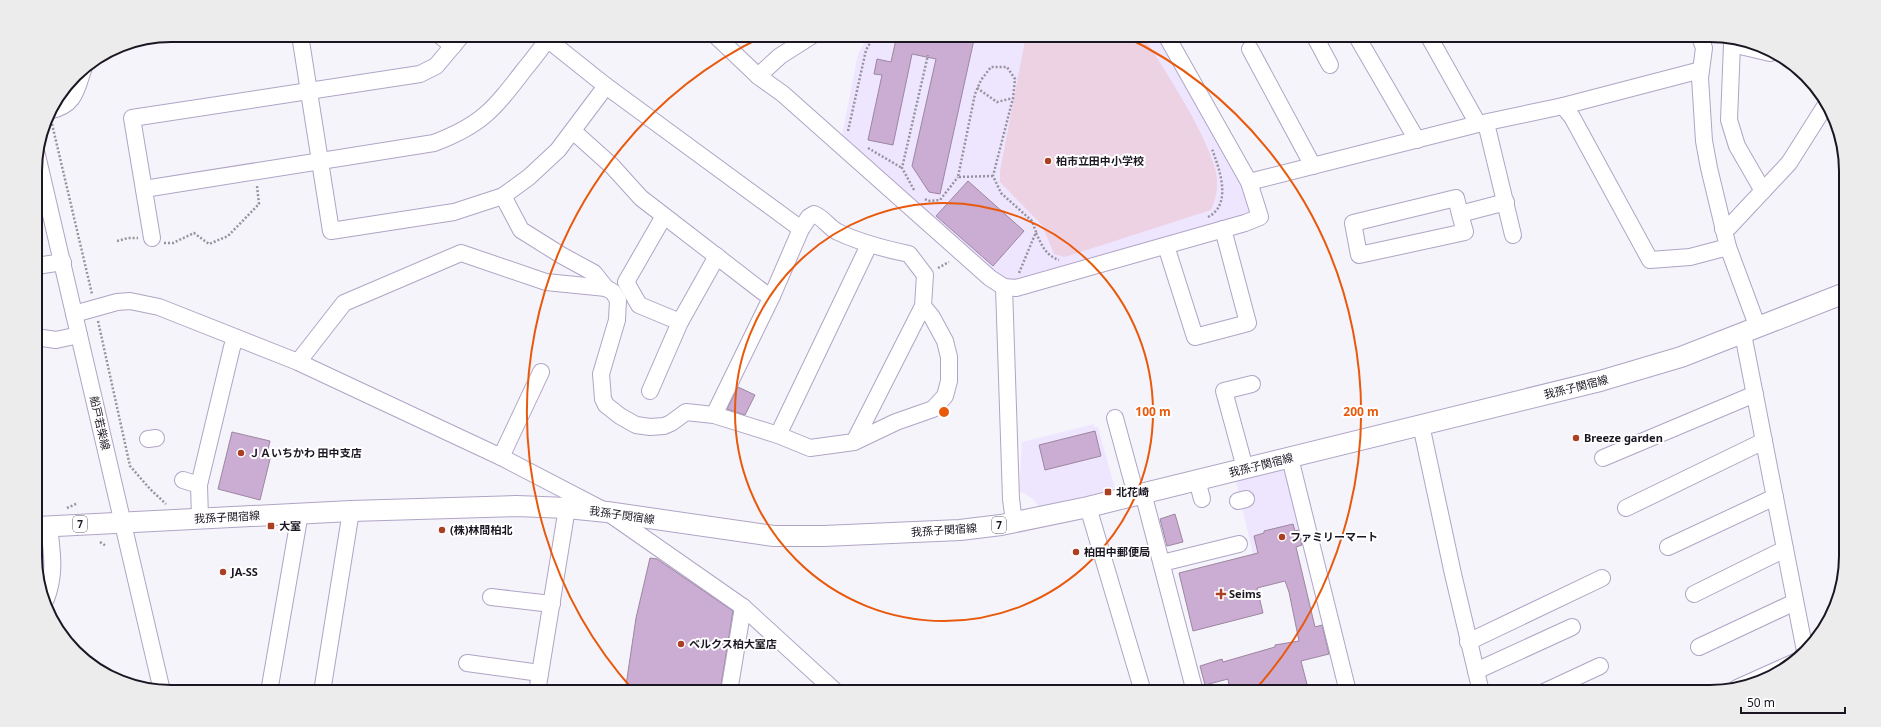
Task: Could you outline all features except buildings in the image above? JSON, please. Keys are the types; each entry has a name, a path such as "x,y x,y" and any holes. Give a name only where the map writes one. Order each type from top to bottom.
{"main road":[{"name":"我孫子関宿線","path":"43,526 300,513 480,506 567,508 607,512 774,536 824,536 960,530 1014,522 1088,507 1197,480 1254,471 1290,458 1600,382 1681,357 1839,295"}],"street":[{"path":"301,42 331,231 454,212 503,196 558,150 606,86"},
{"path":"152,238 132,118 420,74 436,66 456,42"},
{"path":"144,189 434,143 469,128 484,118 499,102 542,42"},
{"path":"553,42 606,86 801,229"},
{"path":"722,42 758,76 783,94 990,278 1010,288 1166,246 1260,217 1249,182 1170,42"},
{"path":"758,76 780,56 802,42"},
{"path":"1318,42 1330,66"},
{"path":"1360,42 1417,140"},
{"path":"1432,42 1482,123 1506,202 1513,235"},
{"path":"1702,42 1704,48 1700,78 1704,141 1723,229 1751,331 1755,394 1804,644"},
{"path":"1732,44 1729,120 1737,146 1763,191"},
{"path":"1250,49 1313,166"},
{"path":"1249,182 1482,123 1563,106 1701,70"},
{"path":"56,112 71,101 72,90"},
{"path":"1563,106 1572,117 1650,260 1690,257 1728,247"},
{"path":"1723,229 1729,227 1789,163 1823,109"},
{"path":"573,131 612,166 641,198 763,292 772,296"},
{"name":"船戸若柴線","path":"42,176 160,684"},
{"path":"503,196 521,230 594,273 606,288 613,292 618,300 617,320 601,374 603,399 606,405 620,416 636,425 650,427 664,426 671,423 686,412 714,415 778,435 810,448 854,442 896,422 933,409 945,396 949,381 949,356 945,341 932,317 923,306"},
{"path":"1456,198 1460,214 1465,232 1359,255 1353,223 1456,198"},
{"path":"1460,214 1506,202"},
{"path":"714,415 772,296 801,229 809,217 814,214 821,216 836,232 869,245 909,254 925,275 923,306 854,442"},
{"path":"664,216 626,282 638,305 680,322"},
{"path":"1166,246 1196,337 1248,323 1223,229"},
{"path":"778,435 869,245"},
{"path":"298,362 344,303 461,253 546,282 606,288"},
{"path":"650,391 680,322 717,256"},
{"path":"42,265 63,262"},
{"path":"1010,288 1011,498 1014,522"},
{"path":"74,314 117,302 142,302 298,362 501,457 607,512 743,607 828,685"},
{"path":"42,338 56,340 79,335"},
{"path":"200,518 199,485 202,449 210,414 236,338"},
{"path":"501,457 541,372"},
{"path":"1252,384 1224,391 1254,471"},
{"path":"1603,458 1755,394"},
{"path":"1115,418 1162,563 1193,685"},
{"path":"1421,425 1468,642 1479,685"},
{"path":"1626,508 1764,441"},
{"path":"1290,458 1346,685"},
{"path":"183,480 199,485"},
{"path":"1197,480 1202,499"},
{"path":"1668,547 1775,497"},
{"path":"1088,507 1141,685"},
{"path":"538,685 567,508"},
{"path":"323,685 351,511"},
{"path":"270,685 300,513"},
{"path":"43,526 54,566 52,581 48,594"},
{"path":"1162,563 1239,544"},
{"path":"1694,594 1785,549"},
{"path":"1468,642 1602,578"},
{"path":"491,597 552,604"},
{"path":"1699,647 1795,602"},
{"path":"730,685 743,607"},
{"path":"1476,671 1572,627"},
{"path":"467,663 540,673"},
{"path":"1559,685 1600,666"}],"path":[{"path":"850,135 847,130 866,50 871,42"},
{"path":"902,168 928,55"},
{"path":"922,197 928,200 940,200 958,176 980,80 991,67 1008,67 1015,79 1013,98 993,176 1001,193 1032,221 1044,250 1051,257 1065,262"},
{"path":"977,88 997,102 1013,98"},
{"path":"52,122 93,297"},
{"path":"861,145 902,168 916,194"},
{"path":"1202,220 1212,215 1222,201 1220,170 1210,145"},
{"path":"117,241 128,238 152,238 164,243 173,243 194,233 209,244 228,236 259,204 254,172"},
{"path":"958,176 993,176"},
{"path":"1010,288 1015,284 1036,232"},
{"path":"97,315 130,466 150,489 167,504"},
{"path":"100,542 106,546"}],"shaded area":[{"name":"柏市立田中小学校","path":"865,42 1162,42 1242,182 1251,209 1246,217 1038,279 1006,282 841,140 858,54"},
{"path":"1025,42 1147,42 1183,100 1202,135 1215,168 1217,184 1216,195 1211,210 1065,257 1054,254 1042,225 1000,182 1000,171"},
{"path":"1094,424 1094,427 1098,427 1115,489 1039,507 1034,500 1024,493 1019,492 1022,442"},
{"path":"1288,467 1308,544 1254,559 1236,481"}],"place":[{"name":"柏市立田中小学校","path":"1048,161"},
{"name":"Breeze garden","path":"1576,438"},
{"name":"ＪＡいちかわ 田中支店","path":"241,453"},
{"name":"北花崎","path":"1108,492"},
{"name":"大室","path":"271,526"},
{"name":"(株)林間柏北","path":"442,530"},
{"name":"ファミリーマート","path":"1282,537"},
{"name":"柏田中郵便局","path":"1076,552"},
{"name":"JA-SS","path":"223,572"},
{"name":"Seims","path":"1221,594"},
{"name":"ベルクス柏大室店","path":"681,644"}]}
